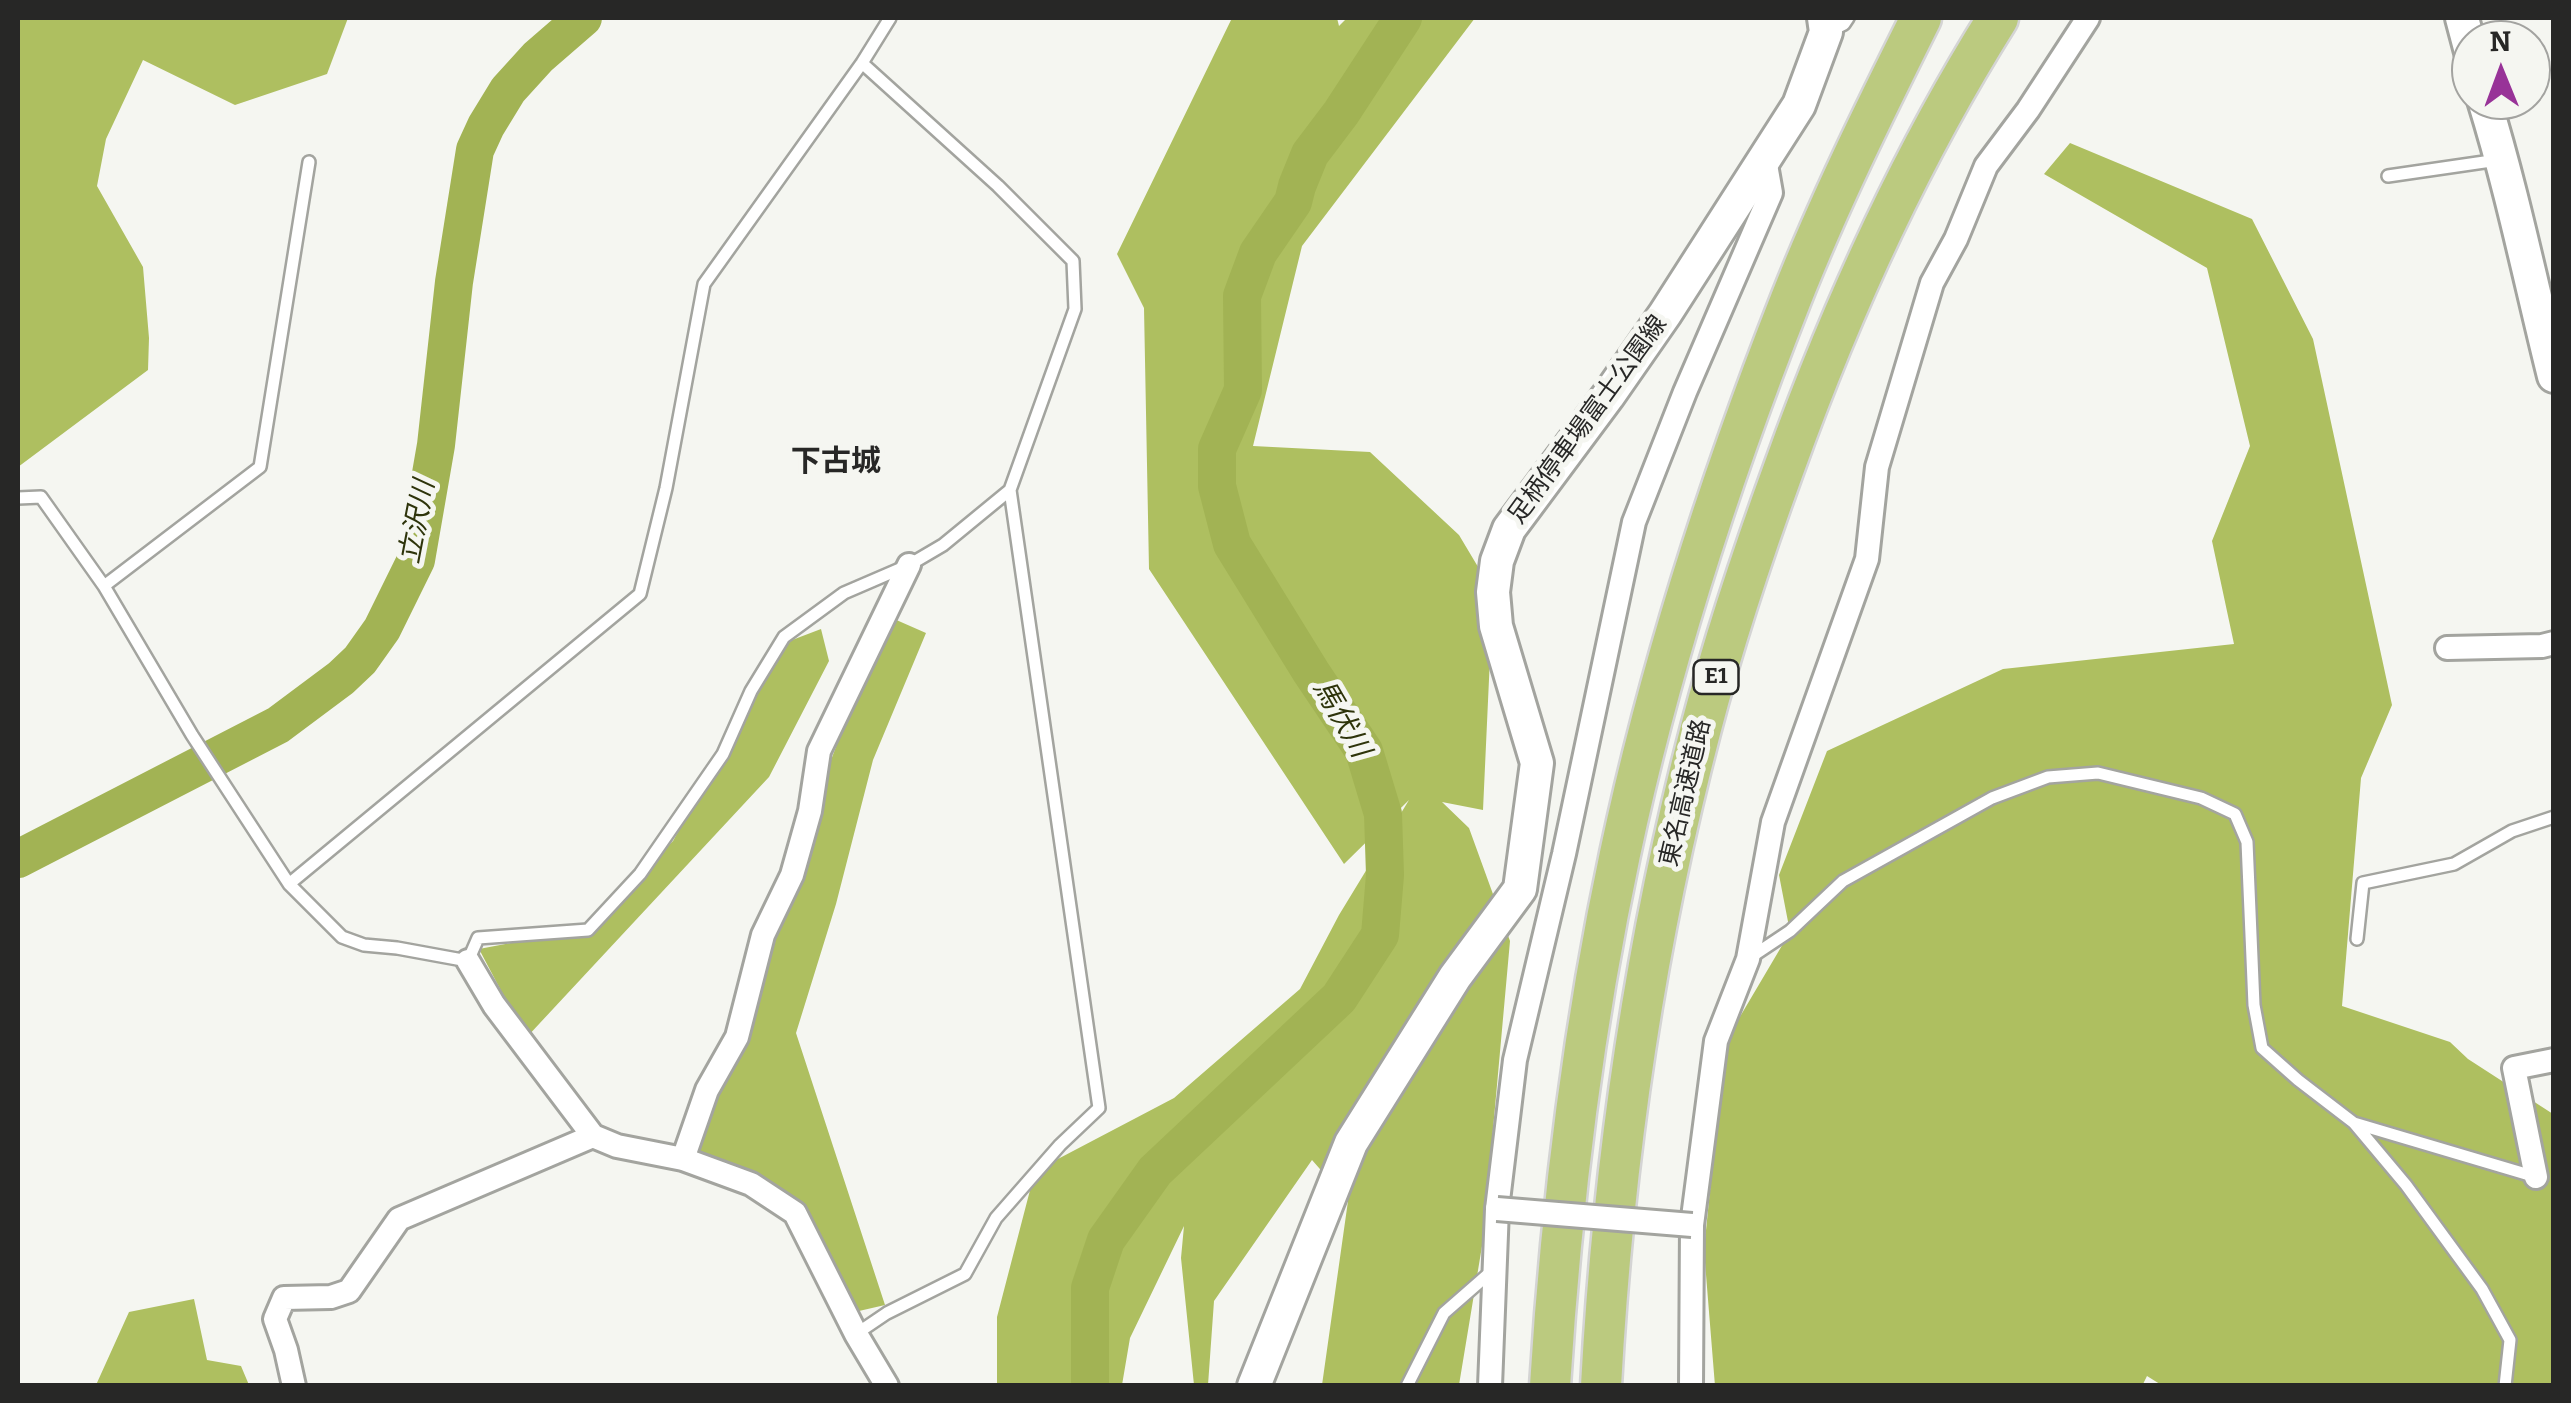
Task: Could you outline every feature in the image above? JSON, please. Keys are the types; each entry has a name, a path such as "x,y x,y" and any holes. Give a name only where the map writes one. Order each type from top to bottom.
{"highway":[{"name":"東名高速道路","path":"1550,1386 1573,1142 1594,988 1620,852 1656,703 1699,556 1792,296 1854,153 1921,18"},
{"name":"東名高速道路","path":"1601,1386 1618,1192 1644,990 1701,726 1766,518 1837,330 1924,147 1998,18"}],"main road":[{"name":"足柄停車場富士公園線","path":"1254,1386 1350,1143 1455,977 1520,889 1538,763 1496,626 1493,592 1497,561 1509,529 1656,328 1765,159 1800,104 1833,22"},
{"path":"2490,120 2554,376"}],"street":[{"path":"1690,1386 1692,1226 1716,1041 1748,959 1773,822 1867,559 1877,467 1932,284 1956,239 1986,166 2088,18"},
{"path":"1490,1386 1497,1209 1515,1060 1564,854 1634,522 1771,193 1765,159"},
{"path":"683,1159 707,1090 736,1037 763,935 792,875 810,811 819,752 909,565"},
{"path":"2447,648 2554,643"},
{"path":"468,961 494,1005 594,1136 618,1146 683,1159 751,1184 795,1213 887,1386"},
{"path":"2536,1176 2514,1068 2554,1060"},
{"path":"294,1386 275,1319 284,1298 331,1298 349,1291 399,1219 594,1136"},
{"path":"1497,1209 1692,1226"}],"lane":[{"path":"289,884 640,594 666,488 704,284 890,18"},
{"path":"856,1334 887,1313 965,1274 996,1218 1060,1145 1100,1108 1010,490 1075,310 1073,261 998,186 862,63"},
{"path":"2388,176 2502,159"},
{"path":"104,586 260,466 310,162"},
{"path":"18,498 41,497 104,586 192,736 289,884 342,937 364,946 468,961 478,938 588,930 640,874 723,754 751,691 784,637 844,593 909,565 942,544 1010,490"},
{"path":"1748,959 1790,932 1843,881 1992,798 2048,777 2098,773 2202,798 2234,814 2247,842 2254,1006 2262,1048 2354,1122 2482,1289 2510,1340 2504,1386"},
{"path":"2356,939 2363,883 2454,864 2512,831 2554,817"},
{"path":"2354,1122 2536,1176"},
{"path":"1407,1386 1444,1313 1496,1268"}],"green space":[{"path":"18,18 348,18 327,74 235,105 143,60 106,139 97,186 143,267 148,370 18,467"},
{"path":"1232,18 1337,18 1339,26 1347,18 1475,18 1302,246 1253,446 1370,452 1459,535 1493,592 1483,810 1442,802 1469,828 1510,941 1483,1240 1459,1385 1322,1385 1348,1201 1312,1160 1214,1301 1208,1385 1194,1385 1181,1258 1184,1226 1130,1338 1122,1385 997,1386 997,1317 1035,1171 1174,1098 1300,989 1339,915 1409,800 1344,864 1149,569 1144,308 1117,254"},
{"path":"2070,143 2252,219 2313,339 2392,705 2361,778 2342,1006 2450,1042 2468,1059 2553,1114 2553,1385 2163,1386 2147,1376 2142,1386 1715,1386 1704,1250 1725,1042 1790,932 1779,875 1827,751 2003,669 2234,644 2212,541 2250,446 2207,268 2044,174"},
{"path":"885,615 926,633 873,760 836,904 796,1033 885,1305 846,1314 778,1191 687,1147"},
{"path":"821,629 829,661 769,777 526,1038 479,949 579,930 673,841 779,645"},
{"path":"194,1299 207,1360 241,1366 249,1385 96,1385 129,1312"}],"waterway":[{"name":"立沢川","path":"18,859 278,725 341,678 360,660 382,629 416,560 436,445 454,282 475,150 508,90 538,57 583,18"},
{"name":"馬伏川","path":"1090,1386 1090,1288 1106,1240 1155,1171 1339,998 1380,935 1385,875 1383,814 1364,751 1232,544 1217,486 1217,449 1243,390 1242,296 1258,253 1293,202 1310,154 1403,18"}],"district":[{"name":"下古城","path":"836,463"}]}
